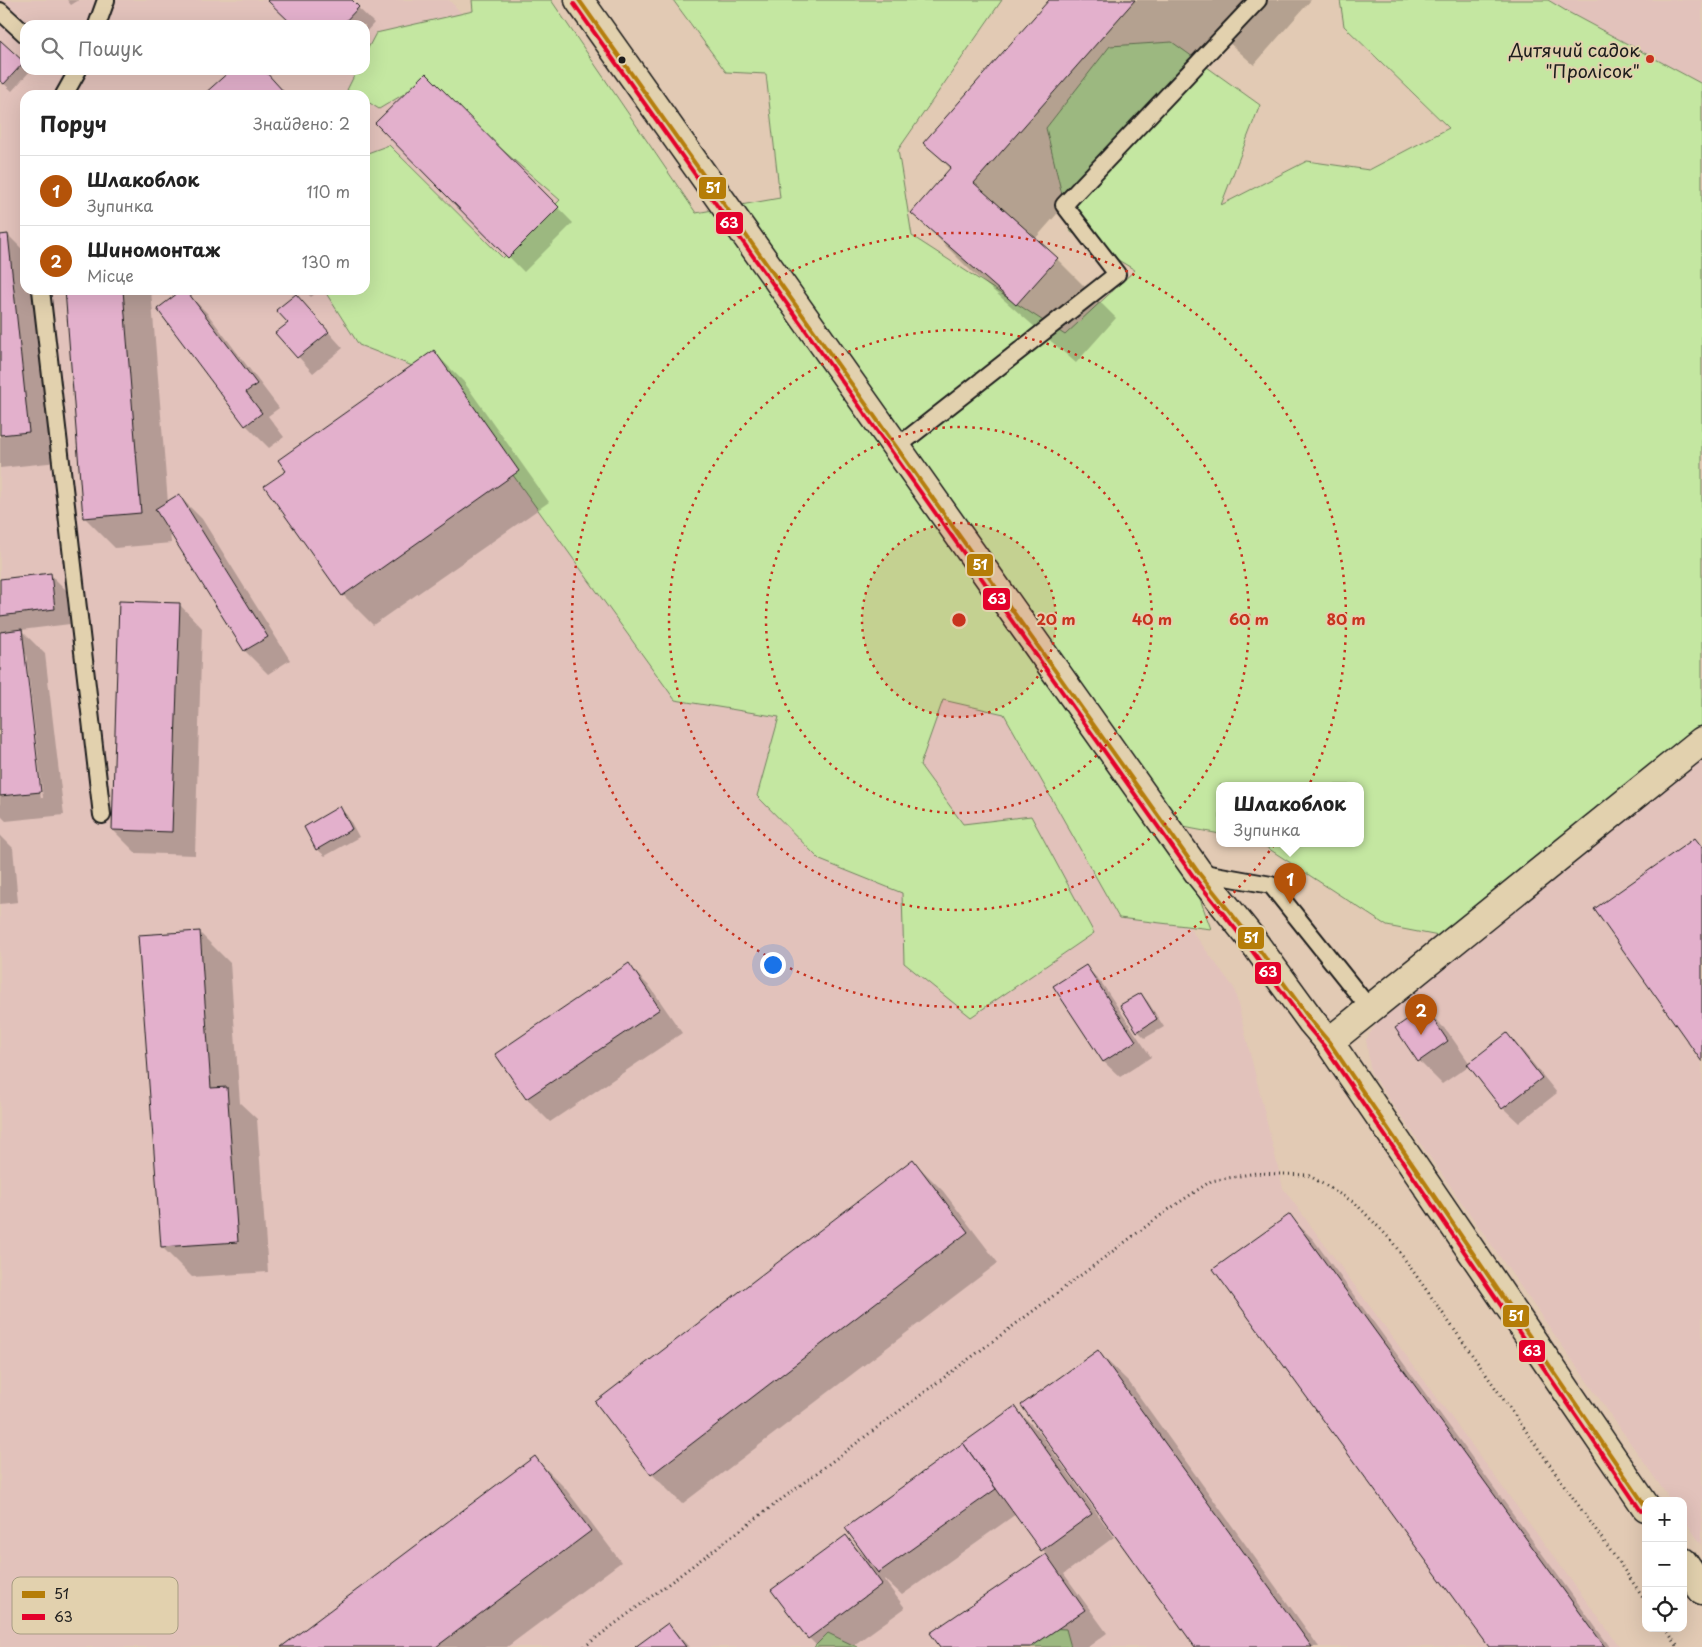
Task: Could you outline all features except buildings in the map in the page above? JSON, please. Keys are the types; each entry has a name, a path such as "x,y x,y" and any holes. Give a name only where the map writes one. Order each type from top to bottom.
{"main road":[{"path":"580,0 1198,872 1250,937 1312,1022 1329,1042 1642,1501"},
{"path":"1329,1042 1702,741"},
{"path":"1687,1568 1702,1590"}],"lane":[{"path":"99,20 106,0"},
{"path":"897,447 1117,274 1064,205 1258,0"},
{"path":"0,11 20,29"},
{"path":"67,90 75,75"},
{"path":"42,295 102,814"},
{"path":"1198,872 1271,885 1370,1009"}],"path":[{"path":"584,1647 1168,1210 1211,1181 1256,1173 1308,1175 1355,1203 1391,1240 1642,1595"},
{"path":"1668,1632 1678,1647"}],"shaded area":[{"path":"0,0 449,0 704,271 1234,988 1283,1188 1620,1647 0,1647"},
{"name":"Дитячий садок \"Пролісок\"","path":"1495,0 1702,0 1702,117"},
{"path":"1702,760 1702,1545 1687,1524 1687,1497 1668,1497 1371,1073 1366,1040 1381,1016"}],"green space":[{"path":"472,0 551,0 696,213 780,198 766,74 726,72 673,0 1002,0 898,150 912,236 1065,335 1135,270 1071,232 1046,128 1110,46 1172,42 1260,105 1221,205 1307,161 1369,170 1449,128 1344,26 1340,0 1548,0 1702,84 1702,729 1444,937 1387,926 1266,847 1364,847 1364,782 1216,782 1216,833 1173,825 1211,929 1119,918 1004,714 943,700 920,765 963,824 1031,816 1094,933 971,1017 904,963 902,893 820,860 757,796 779,717 675,700 443,378 359,345 327,295 370,295 370,152 389,145 503,258 560,200 424,82 379,109 370,103 370,90 347,90 354,75 370,75 370,44 376,33 473,11"},
{"path":"1026,1627 1066,1629 1071,1647 1006,1647"},
{"path":"828,1633 857,1647 814,1647"}],"transit line":[{"name":"51","path":"579,0 1198,872 1250,937 1312,1022 1329,1042 1642,1501"},
{"name":"63","path":"574,4 1193,876 1245,941 1307,1026 1324,1046 1641,1511"}],"place":[{"name":"Дитячий садок \"Пролісок\"","path":"1650,59"},
{"name":"Шлакоблок","path":"1290,904"},
{"name":"Шиномонтаж","path":"1421,1035"}]}
